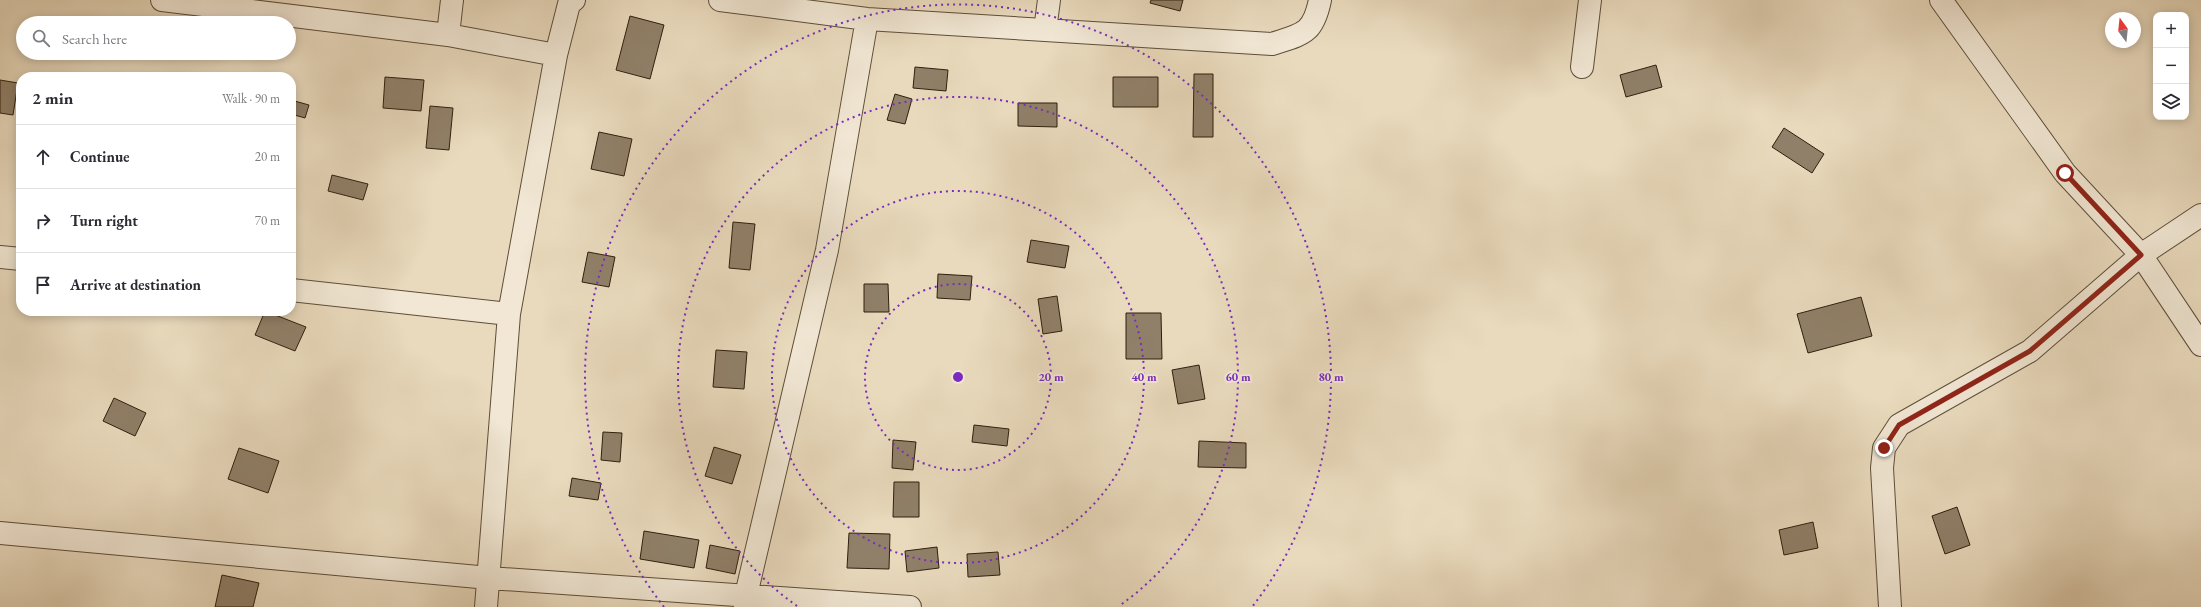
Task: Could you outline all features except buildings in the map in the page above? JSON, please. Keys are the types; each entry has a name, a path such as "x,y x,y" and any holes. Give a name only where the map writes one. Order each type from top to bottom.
{"street":[{"path":"169,0 448,35 556,55"},
{"path":"448,35 452,0"},
{"path":"486,607 509,314 556,55 569,4 574,0"},
{"path":"720,0 867,19 1272,44 1301,35 1316,19 1320,0"},
{"path":"1045,30 1049,0"},
{"path":"1582,67 1590,0"},
{"path":"1941,0 2065,173 2141,255 2201,345"},
{"path":"745,601 827,250 867,19"},
{"path":"1890,607 1882,468 1884,448 1899,425 2030,351 2141,255 2201,215"},
{"path":"0,257 16,259"},
{"path":"296,291 509,314"},
{"path":"0,533 745,601 910,607"}],"route":[{"path":"1884,448 1899,425 2030,351 2141,255 2065,173"}]}
